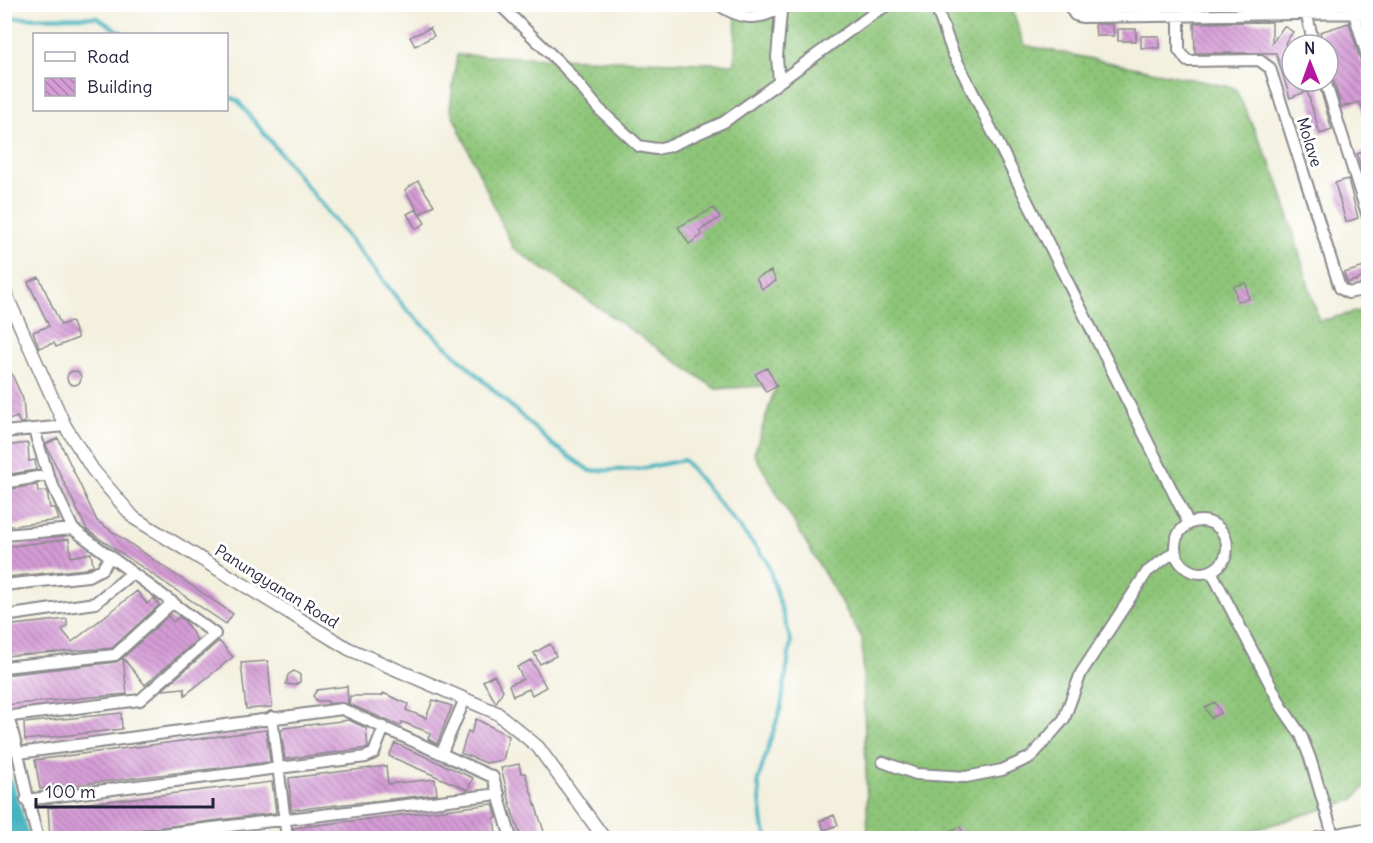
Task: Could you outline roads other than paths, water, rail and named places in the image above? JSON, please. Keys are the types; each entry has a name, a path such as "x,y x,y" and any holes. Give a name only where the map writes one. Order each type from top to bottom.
{"street":[{"path":"499,4 566,68 599,109 639,146 647,149 670,146 723,122 890,4"},
{"path":"718,4 743,18 766,16 777,10 781,12 777,57 779,81"},
{"path":"935,4 953,53 1189,524"},
{"path":"1068,4 1075,15 1082,17 1179,16 1304,9 1368,13"},
{"path":"1304,9 1311,33"},
{"path":"1354,13 1368,59"},
{"name":"Molave","path":"1179,16 1179,50 1187,61 1259,60 1270,68 1340,288 1348,293 1368,289"},
{"path":"1329,93 1368,217"},
{"name":"Panungyanan Road","path":"4,290 65,426 93,470 134,518 349,649 497,713 538,747 604,838"},
{"path":"4,432 65,426"},
{"path":"34,430 48,474 73,529 215,634 140,700 6,717 20,753 26,800 38,838"},
{"path":"4,483 48,474"},
{"path":"1209,522 1225,536 1226,556 1211,571 1198,573 1185,568 1175,551 1176,538 1189,524 1209,522"},
{"path":"4,535 73,529"},
{"path":"883,762 916,774 966,777 1002,770 1030,757 1064,719 1081,673 1147,572 1175,551"},
{"path":"4,585 88,576 102,569 111,556"},
{"path":"1211,571 1282,707 1301,735 1333,836"},
{"path":"4,616 95,603 131,574"},
{"path":"4,668 115,655 173,602"},
{"path":"442,752 465,699"},
{"path":"20,753 272,717 342,710 442,752 493,777 511,838"},
{"path":"272,717 287,838"},
{"path":"26,800 279,770 366,757 374,753 384,727"},
{"path":"128,838 499,794"},
{"path":"1317,838 1368,828"}],"waterway":[{"path":"4,18 96,17 122,33"},
{"path":"228,96 238,101 406,309 553,445 590,471 639,469 684,460 767,561 791,641 781,707 758,780 763,826 768,838"},
{"path":"4,786 19,838"}]}
